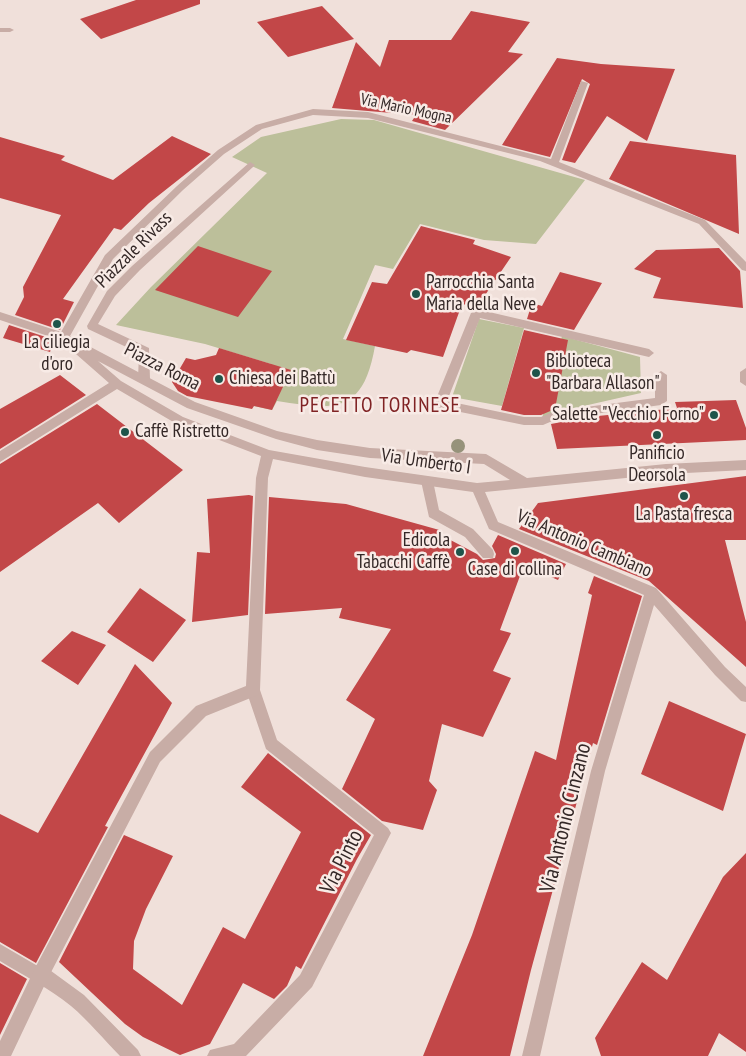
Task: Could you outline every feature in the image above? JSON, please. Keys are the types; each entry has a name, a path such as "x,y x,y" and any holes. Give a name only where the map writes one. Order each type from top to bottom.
{"street":[{"path":"0,30 10,30"},
{"path":"554,164 584,83"},
{"name":"Via Mario Mogna","path":"67,340 110,257 221,152 259,127 314,112 368,116 500,148 554,164 607,183 702,222 746,268"},
{"name":"Piazzale Rivass","path":"144,379 145,350 92,326 111,294 136,268 250,165"},
{"path":"649,353 476,312 440,404 524,421 543,421 555,415 662,401 661,376"},
{"name":"Via Umberto I","path":"0,316 67,340 116,384 179,420 268,454 477,488 666,469 746,465"},
{"name":"Piazza Roma","path":"67,340 191,405 276,435 317,445 370,453 486,459 527,484"},
{"path":"746,372 746,382"},
{"path":"0,456 116,384"},
{"name":"Via Pinto","path":"216,1056 238,1052 306,981 383,833 271,744 253,690 262,478 268,454"},
{"path":"427,481 433,513 469,533 488,554"},
{"name":"Via Antonio Cambiano","path":"477,488 493,525 651,592 720,670 746,696"},
{"name":"Via Antonio Cinzano","path":"531,1056 598,771 651,592"},
{"path":"2,1056 42,974 155,757 201,711 253,690"},
{"path":"0,952 34,973 42,974 78,1001 132,1056"}],"green space":[{"path":"341,119 374,120 585,180 536,244 484,240 420,224 393,269 375,265 343,339 375,346 370,369 363,385 354,396 343,403 330,406 315,406 277,401 272,410 254,406 271,364 205,344 116,325 151,287 267,173 232,157 261,137"},
{"path":"479,319 524,328 502,406 452,397"},
{"path":"562,336 640,357 641,393 557,412 542,419"}],"building":[{"path":"136,0 200,0 200,4 101,39 80,19"},
{"path":"322,6 354,39 288,57 257,22"},
{"path":"471,11 530,22 508,52 523,54 445,130 412,121 416,115 332,108 356,42 380,67 389,40 451,40"},
{"path":"557,58 601,64 675,69 647,141 607,116 575,163 562,160 590,84 582,79 550,157 502,145"},
{"path":"172,136 211,154 149,203 121,230 114,228 63,299 74,302 60,330 15,315 24,297 23,287 61,215 0,198 0,137 65,156 61,160 113,180"},
{"path":"630,141 736,155 739,234 609,179"},
{"name":"Parrocchia Santa Maria della Neve","path":"421,226 475,240 473,244 511,257 477,307 462,304 443,357 411,350 407,353 346,340 372,282 387,284"},
{"path":"198,246 272,271 238,317 155,290"},
{"path":"719,248 740,271 743,308 653,298 661,278 634,269 656,250"},
{"path":"560,272 602,283 574,330 527,319 532,303 542,306"},
{"path":"9,325 55,340 50,352 3,338"},
{"name":"Biblioteca \"Barbara Allason\"","path":"524,330 568,340 555,409 541,415 524,415 501,410"},
{"name":"Chiesa dei Battù","path":"219,348 291,370 272,410 254,406 252,409 187,396 178,391 172,382 186,358 195,360 216,355"},
{"path":"60,375 86,395 0,449 0,409"},
{"path":"736,400 746,428 746,440 557,449 551,424 588,417 677,408 675,402"},
{"path":"97,404 183,470 119,523 98,503 0,572 0,464"},
{"path":"746,476 746,540 725,540 746,622 746,667 649,581 519,529 538,503"},
{"path":"253,496 248,615 192,622 197,552 210,553 207,499"},
{"path":"269,497 346,504 443,531 441,535 477,554 483,560 495,558 496,554 492,546 498,535 566,564 558,580 524,565 500,630 511,633 493,671 511,678 483,737 442,724 429,781 437,790 423,830 382,821 342,789 375,719 346,700 391,629 339,618 342,608 265,614"},
{"path":"594,576 642,596 597,745 593,743 531,970 510,1056 423,1056 472,935 535,751 556,760 592,595 588,593"},
{"path":"140,588 186,620 153,662 107,632"},
{"path":"72,631 106,645 78,685 41,661"},
{"path":"135,664 172,703 105,826 108,827 36,963 0,942 0,814 38,833"},
{"path":"669,701 746,734 723,811 641,774"},
{"path":"268,753 371,835 301,969 296,966 287,986 274,999 243,983 210,1044 180,1055 143,1037 125,1024 59,962 124,835 173,856 146,909 134,941 133,969 182,1005 223,927 245,939 301,832 241,787"},
{"path":"746,853 746,1052 719,1033 708,1056 601,1056 595,1038 642,962 667,980 723,877"},
{"path":"0,963 27,979 0,1035"}],"place":[{"name":"Parrocchia Santa Maria della Neve","path":"416,294"},
{"name":"La ciliegia d'oro","path":"57,324"},
{"name":"Biblioteca \"Barbara Allason\"","path":"536,373"},
{"name":"Chiesa dei Battù","path":"219,379"},
{"name":"Salette \"Vecchio Forno\"","path":"714,415"},
{"name":"Caffè Ristretto","path":"125,432"},
{"name":"Panificio Deorsola","path":"657,435"},
{"name":"La Pasta fresca","path":"684,496"},
{"name":"Case di collina","path":"515,551"},
{"name":"Edicola Tabacchi Caffè","path":"460,552"}],"district":[{"name":"PECETTO TORINESE","path":"380,406"}]}
